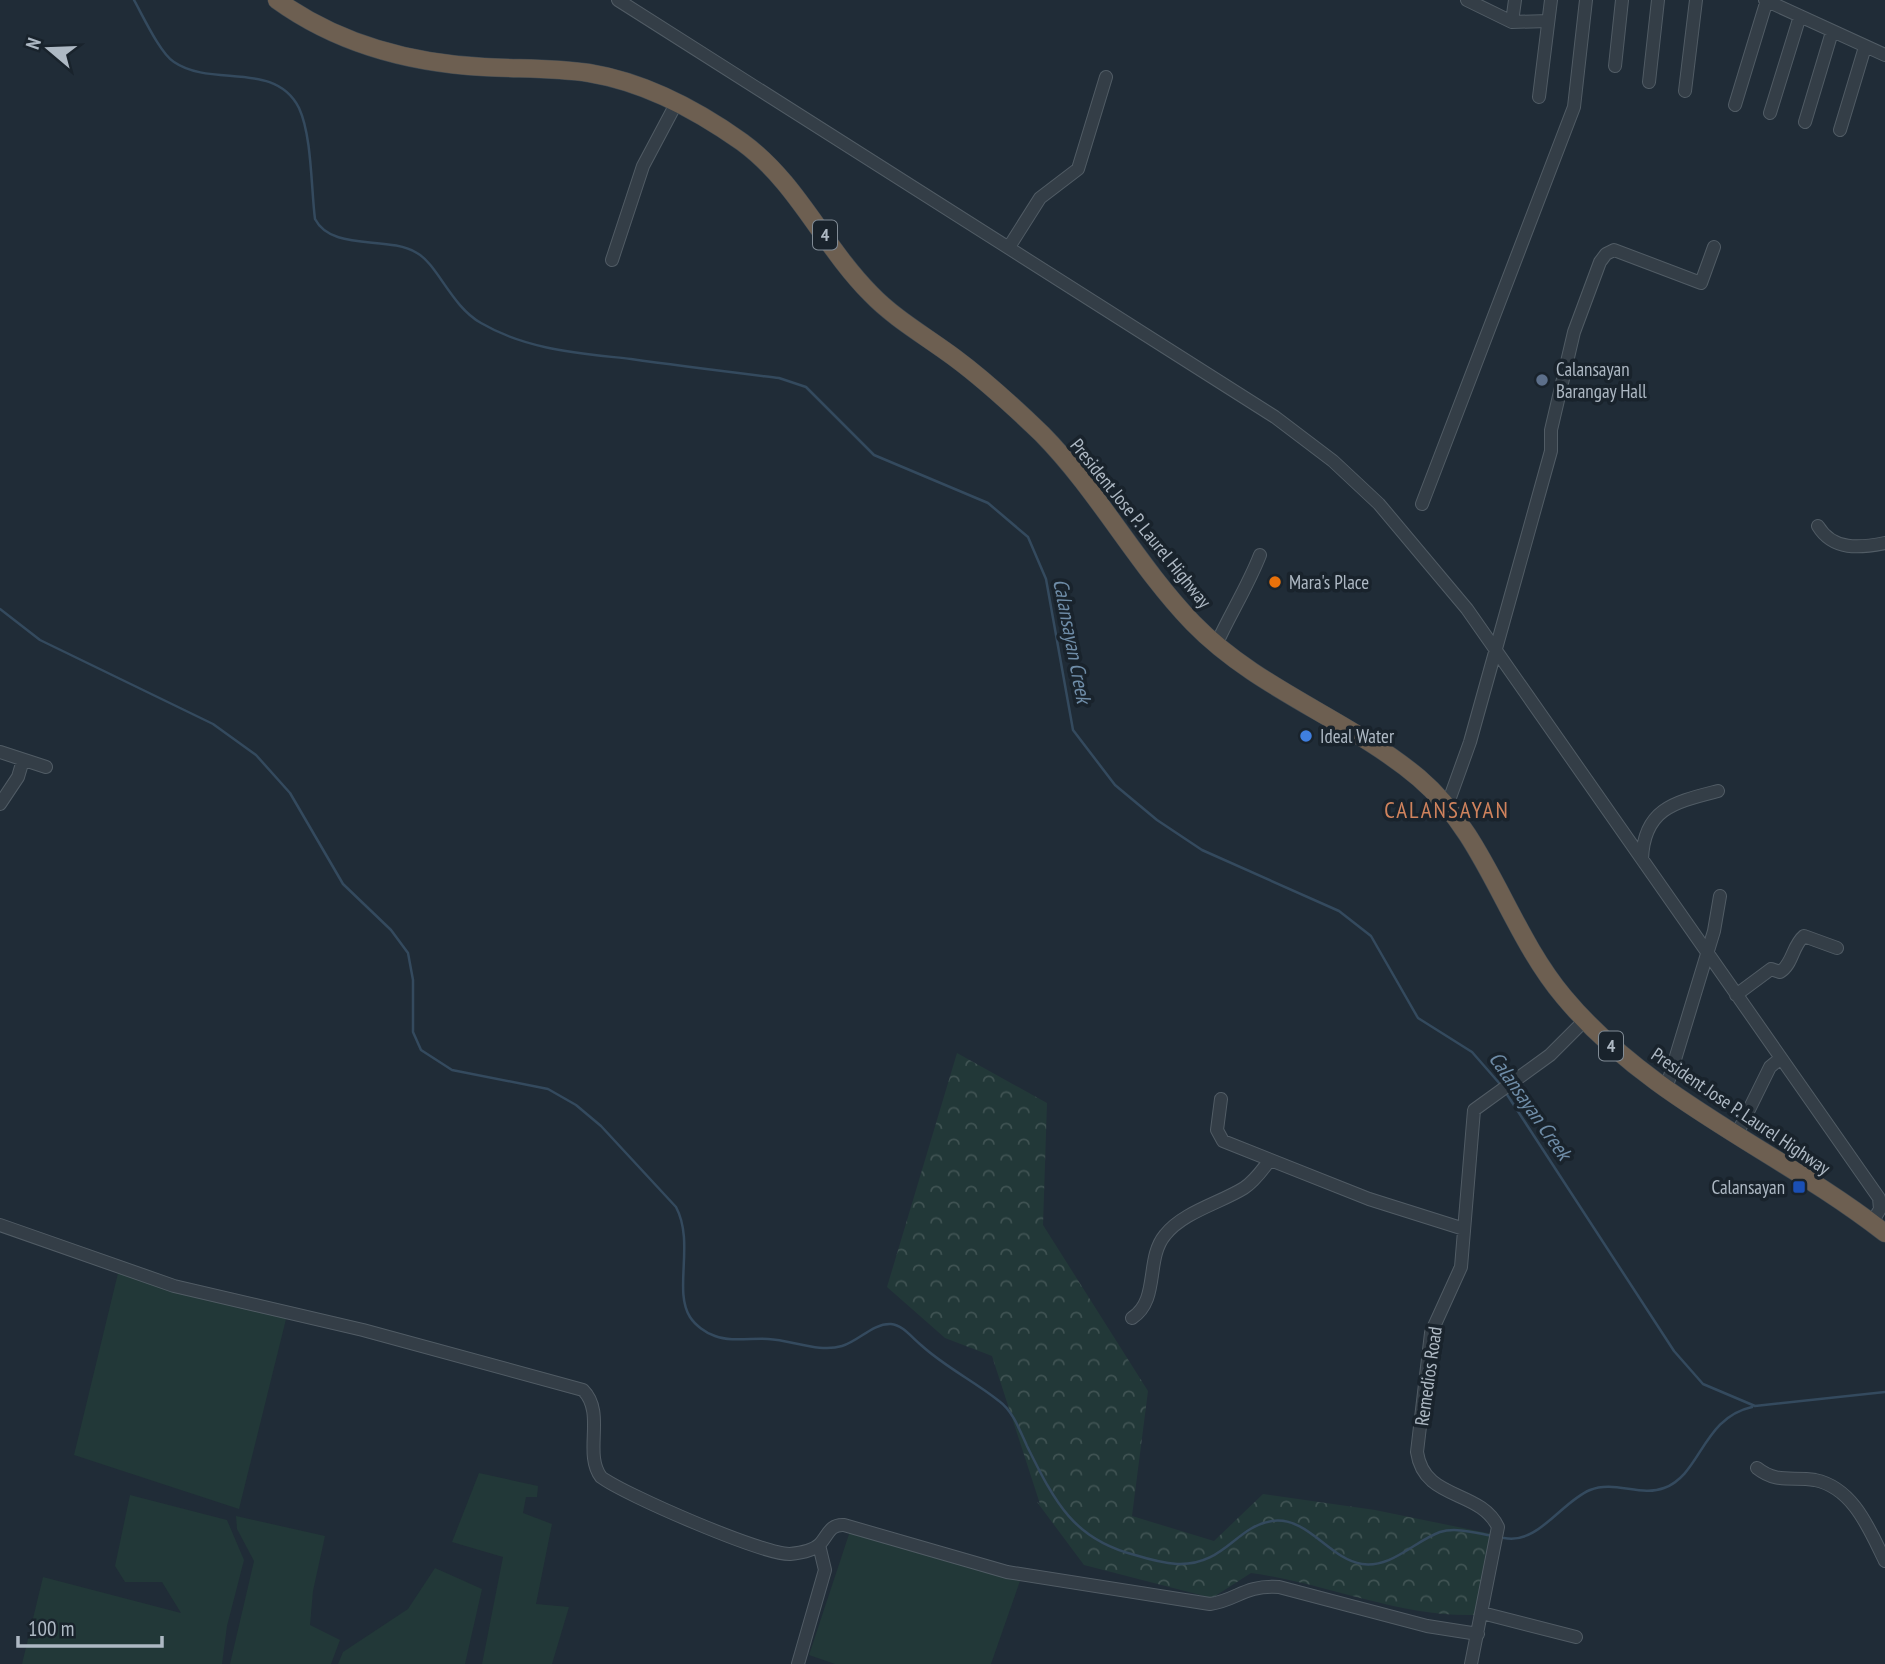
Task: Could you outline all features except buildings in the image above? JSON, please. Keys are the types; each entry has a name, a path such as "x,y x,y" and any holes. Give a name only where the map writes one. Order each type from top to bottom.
{"highway":[{"name":"President Jose P. Laurel Highway","path":"277,0 324,29 380,51 464,66 591,74 625,82 677,102 727,132 761,158 804,204 836,252 876,300 980,377 1047,440 1166,594 1216,645 1256,675 1391,757 1447,806 1466,832 1562,995 1612,1047 1666,1089 1879,1228"}],"street":[{"path":"618,0 855,153 1009,247 1275,417 1332,461 1379,504 1416,545 1496,648 1879,1198 1879,1228"},
{"path":"1512,22 1515,0"},
{"path":"1539,97 1551,0"},
{"path":"1422,504 1574,107 1587,0"},
{"path":"1615,66 1622,0"},
{"path":"1648,82 1658,0"},
{"path":"1685,91 1696,0"},
{"path":"1735,105 1767,0 1885,55"},
{"path":"1475,2 1512,22 1548,21"},
{"path":"1770,113 1800,16"},
{"path":"1805,122 1832,32"},
{"path":"1840,130 1865,47"},
{"path":"1009,247 1040,198 1078,169 1106,77"},
{"path":"612,260 643,166 677,102"},
{"path":"1447,806 1470,742 1551,451 1551,429 1574,332 1600,262 1606,254 1614,250 1701,283 1714,247"},
{"path":"1818,526 1824,537 1832,542 1855,548 1885,543"},
{"path":"1216,645 1238,597 1249,583 1260,555"},
{"path":"0,752 46,767"},
{"path":"0,804 18,777 23,760"},
{"path":"1642,859 1643,837 1651,822 1665,807 1718,791"},
{"path":"1666,1089 1714,931 1720,896"},
{"path":"1736,995 1761,973 1771,969 1780,972 1787,968 1798,942 1804,936 1837,948"},
{"name":"Remedios Road","path":"1471,1664 1498,1527 1487,1512 1429,1481 1419,1466 1417,1452 1431,1333 1461,1267 1474,1110 1481,1102 1532,1069 1586,1020"},
{"path":"1736,1136 1770,1067 1781,1058"},
{"path":"1221,1099 1217,1135 1233,1146 1369,1199 1464,1229"},
{"path":"1132,1318 1146,1307 1157,1247 1165,1234 1175,1225 1244,1188 1270,1160"},
{"path":"0,1224 174,1286 350,1327 583,1390 593,1407 597,1472 610,1484 694,1522 776,1551 787,1554 807,1552 819,1545 829,1530 837,1525 844,1525 1006,1572 1210,1604 1221,1603 1258,1586 1279,1587 1427,1626 1478,1634"},
{"path":"1757,1468 1781,1481 1814,1480 1842,1496 1863,1514 1885,1561"},
{"path":"798,1664 825,1570 819,1545"},
{"path":"1482,1613 1576,1637"}],"green space":[{"path":"957,1053 1047,1103 1043,1225 1148,1391 1132,1516 1214,1541 1263,1494 1375,1510 1492,1534 1475,1615 1418,1611 1251,1573 1212,1598 1084,1565 1037,1502 1040,1504 992,1356 945,1338 887,1287"},
{"path":"119,1269 289,1307 239,1509 74,1455"},
{"path":"479,1473 538,1486 537,1497 526,1497 523,1513 552,1524 536,1604 569,1607 552,1664 482,1664 503,1557 452,1542"},
{"path":"130,1495 227,1520 244,1560 227,1626 222,1664 22,1664 43,1577 181,1613 162,1582 125,1582 115,1566"},
{"path":"236,1516 325,1536 313,1591 310,1625 340,1640 331,1664 230,1664 254,1561 237,1529"},
{"path":"850,1531 1020,1581 991,1664 835,1664 809,1655"},
{"path":"435,1568 482,1589 465,1664 338,1664 343,1652 408,1609"}],"waterway":[{"name":"Calansayan Creek","path":"134,0 158,43 174,62 206,73 259,79 275,84 288,93 299,108 303,120 309,147 315,219 323,229 347,240 391,245 417,253 432,267 461,307 481,323 517,339 554,349 779,378 806,387 874,455 988,503 1028,537 1046,579 1073,730 1115,785 1157,820 1202,850 1339,911 1371,936 1418,1018 1472,1052 1500,1084"},
{"path":"0,609 40,640 213,724 256,755 290,793 343,884 391,930 408,953 413,980 413,1032 421,1050 452,1070 548,1089 576,1105 601,1126 676,1207 684,1236 685,1306 692,1320 704,1331 728,1339 768,1339 833,1348 848,1344 884,1324 899,1327 1004,1405 1016,1422 1046,1484 1080,1528 1113,1548 1150,1559 1177,1564 1207,1559 1249,1530 1272,1521 1297,1525 1350,1561 1362,1564 1393,1558 1440,1532 1453,1530 1493,1536"},
{"name":"Calansayan Creek","path":"1506,1093 1674,1351 1703,1384 1755,1406 1885,1392"},
{"path":"1504,1538 1528,1535 1579,1496 1599,1487 1646,1491 1664,1488 1686,1471 1722,1422 1735,1413 1752,1407"}],"place":[{"name":"Calansayan Barangay Hall","path":"1542,380"},
{"name":"Mara's Place","path":"1275,582"},
{"name":"Ideal Water","path":"1306,736"},
{"name":"Calansayan","path":"1799,1187"}],"district":[{"name":"CALANSAYAN","path":"1447,810"}]}
